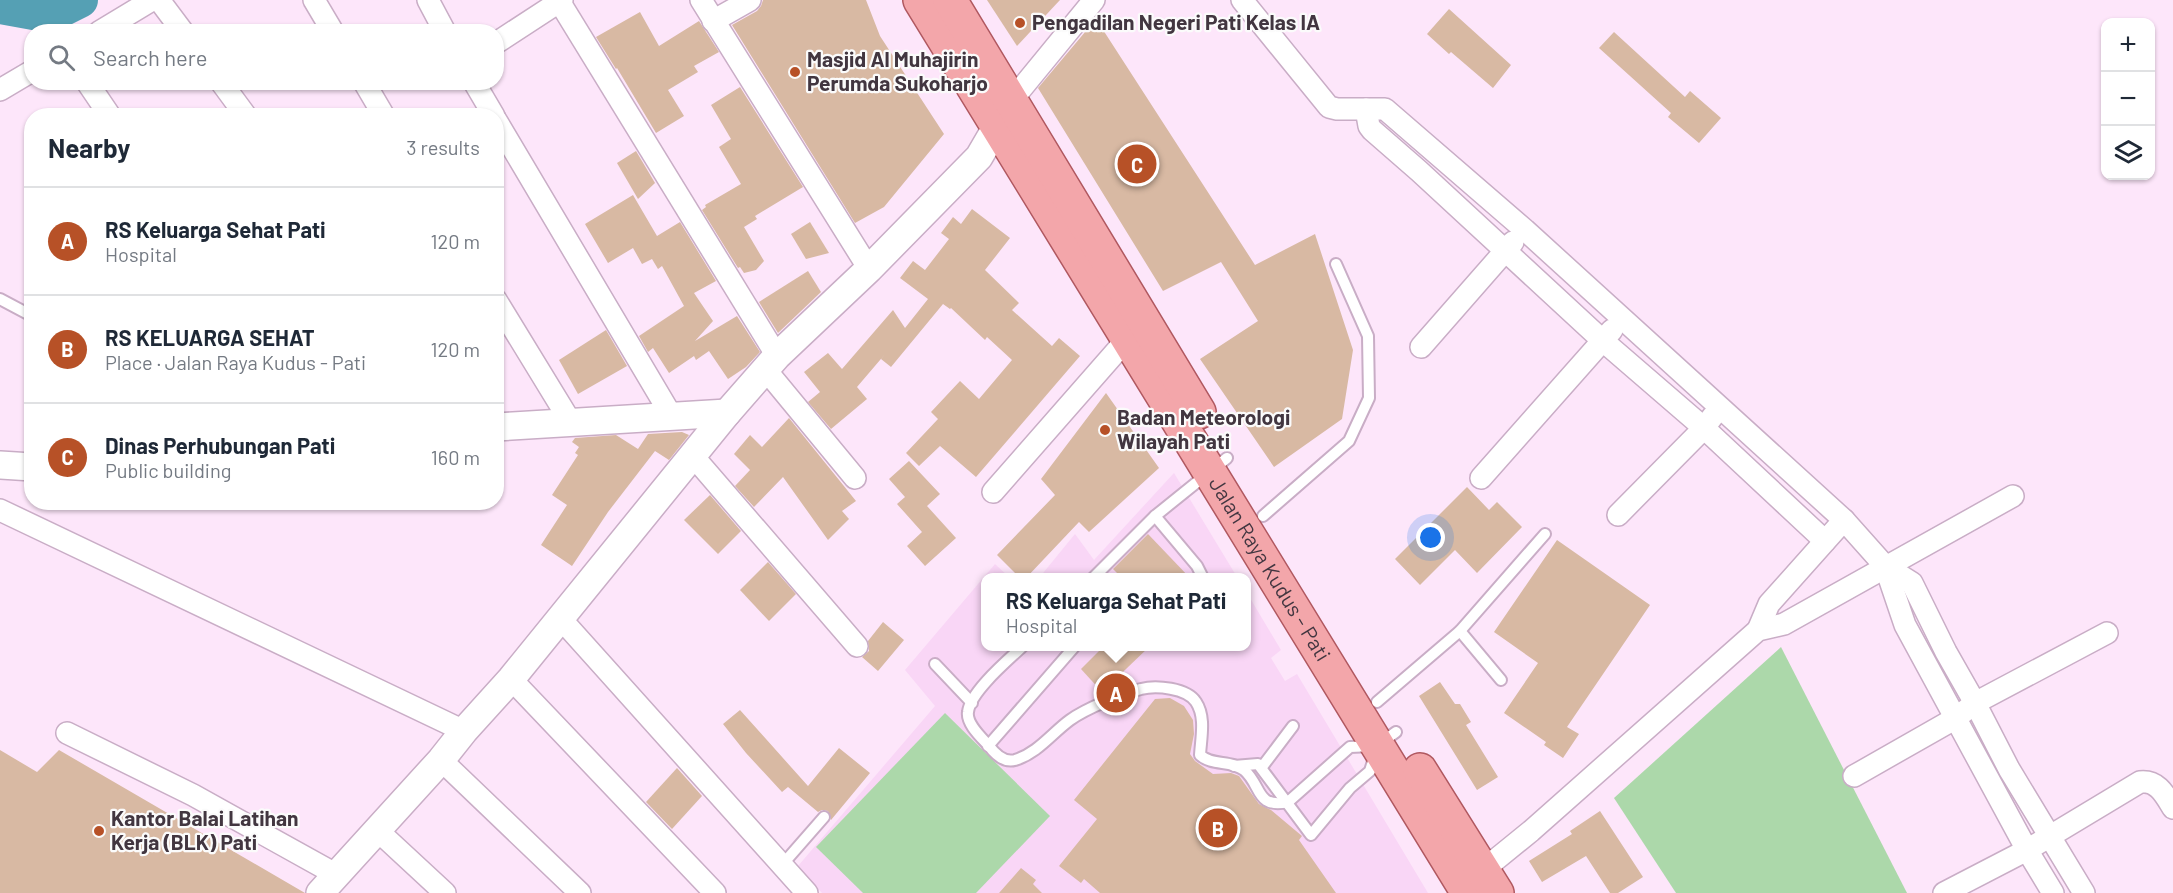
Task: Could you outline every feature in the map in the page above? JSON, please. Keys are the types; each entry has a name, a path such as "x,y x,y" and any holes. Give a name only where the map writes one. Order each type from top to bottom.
{"main road":[{"name":"Jalan Raya Kudus - Pati","path":"920,0 1005,113 1218,465 1387,738 1482,885"},
{"name":"Jalan Raya Kudus - Pati","path":"950,0 1005,113 1128,338 1218,465 1263,516 1377,702 1387,738"}],"street":[{"path":"112,24 152,0"},
{"path":"159,0 177,24"},
{"path":"314,0 328,24"},
{"path":"428,0 441,24"},
{"path":"701,0 869,269"},
{"path":"713,21 750,0"},
{"path":"67,733 193,795 328,884 512,679 727,413 771,362 869,269 979,157 1035,69 1094,0"},
{"path":"1242,0 1329,107 1384,109 1525,230 1621,320 1844,520 1885,566 1912,583 2008,769 2084,893"},
{"path":"504,38 561,1 771,362 855,478"},
{"path":"0,90 24,76"},
{"path":"92,90 105,108"},
{"path":"227,90 240,108"},
{"path":"369,90 379,108"},
{"path":"479,90 489,108"},
{"path":"1366,109 1372,130 1602,340 1704,428 1825,541"},
{"path":"504,133 671,415"},
{"path":"1420,347 1504,250 1525,230"},
{"path":"504,313 570,421"},
{"path":"1480,478 1621,320"},
{"path":"993,492 1128,338"},
{"path":"1618,515 1704,428 1720,407"},
{"path":"504,426 727,413"},
{"path":"693,456 857,646"},
{"path":"0,465 24,466"},
{"path":"1758,630 1784,624 2013,495"},
{"path":"0,510 464,730"},
{"path":"1482,885 1531,831 1758,630 1769,604 1844,520"},
{"path":"1885,566 1905,625 2026,850 2053,893"},
{"path":"561,619 807,893"},
{"path":"1854,776 1956,718 1975,703 2107,633"},
{"path":"512,679 714,893"},
{"path":"441,760 580,893"},
{"path":"1944,893 2026,850 2140,782 2149,781 2157,786 2173,808"},
{"path":"377,830 445,893"}],"lane":[{"path":"1263,516 1349,441 1368,398 1368,336 1336,264"},
{"path":"0,298 24,312"},
{"path":"1098,573 1155,516 1218,465"},
{"path":"1155,516 1200,573"},
{"path":"1377,702 1460,631 1545,534"},
{"path":"1460,631 1501,680"},
{"path":"1018,651 979,690 968,712 970,722 988,746 998,756 1010,760 1034,751 1072,719 1142,688 1181,691 1195,699 1201,711 1200,755 1206,760 1244,770 1263,798 1276,805 1288,802 1350,747 1387,738"},
{"path":"988,746 1071,651"},
{"path":"935,664 972,703"},
{"path":"1262,767 1293,726"},
{"path":"1234,766 1253,762 1262,767 1311,835 1350,788 1370,771 1387,738"},
{"path":"782,865 824,817"}],"shaded area":[{"path":"1174,473 1235,573 1043,573 1075,534 1094,560"},
{"path":"995,564 1005,573 987,573"},
{"path":"981,580 981,651 1251,651 1251,600 1281,650 1271,658 1285,681 1297,674 1428,893 822,893 798,866 935,706 905,670"}],"green space":[{"path":"1781,647 1907,893 1676,893 1614,798"},
{"path":"945,713 1050,816 976,893 863,893 816,847"}],"building":[{"path":"763,0 866,0 880,36 944,134 884,207 855,223 732,25 757,11"},
{"name":"Pengadilan Negeri Pati Kelas IA","path":"987,0 1060,0 1017,46"},
{"path":"1449,9 1511,65 1493,88 1427,34"},
{"path":"640,12 659,46 699,21 719,52 694,66 698,72 668,90 684,116 656,133 596,37"},
{"path":"1096,19 1255,265 1315,234 1353,350 1342,419 1274,467 1200,359 1258,321 1221,262 1163,291 1038,88"},
{"path":"1614,32 1685,97 1690,91 1721,118 1699,143 1668,117 1671,113 1599,48"},
{"path":"740,87 803,187 755,216 757,219 744,227 764,261 756,270 744,273 740,267 738,268 702,210 706,207 705,205 741,184 719,147 731,139 711,105"},
{"path":"636,151 655,183 638,199 617,163"},
{"path":"633,195 657,236 680,222 716,281 694,293 713,321 695,341 737,316 760,352 746,367 728,379 709,351 696,360 694,356 669,373 653,348 648,352 639,336 684,306 662,266 658,269 652,259 642,264 633,248 608,263 585,224"},
{"path":"972,209 1010,238 985,270 1019,303 1012,310 1052,346 1059,338 1080,356 976,477 940,446 919,466 906,453 938,419 931,412 960,381 979,399 1012,360 987,337 985,340 951,308 943,304 891,367 881,359 886,353 857,387 867,399 831,429 808,402 820,392 804,372 828,353 842,369 893,310 905,328 928,299 900,278 913,261 925,270 949,239 941,233 953,217 961,224"},
{"path":"810,222 829,253 806,259 791,234"},
{"path":"808,271 821,292 778,333 759,302"},
{"path":"606,330 627,366 578,394 559,360"},
{"name":"Badan Meteorologi Wilayah Pati","path":"1106,393 1159,468 1089,532 1079,522 1031,573 1015,573 997,555 1055,495 1041,479"},
{"path":"789,418 856,501 842,511 849,519 828,540 783,477 754,507 735,486 750,470 734,454 750,435 762,447"},
{"path":"682,432 689,435 669,460 655,451 608,512 572,566 541,545 567,505 552,495 578,455 575,453 579,447 572,442 575,438 616,435 638,449 648,434"},
{"path":"909,461 940,494 927,506 956,538 925,566 907,546 922,532 897,504 905,497 889,479"},
{"path":"1467,487 1489,510 1497,502 1522,527 1477,573 1455,550 1420,585 1395,559"},
{"path":"710,495 741,531 718,554 684,520"},
{"path":"1148,534 1185,573 1117,573 1113,569"},
{"path":"1557,540 1650,605 1567,727 1579,734 1563,758 1544,745 1546,742 1504,713 1538,663 1494,632"},
{"path":"768,562 796,594 769,621 740,590"},
{"path":"883,622 904,640 878,671 862,657 869,651 868,641"},
{"path":"1099,651 1145,651 1102,692 1081,669"},
{"path":"1440,682 1455,704 1460,704 1471,722 1466,725 1498,777 1477,790 1419,696"},
{"path":"1170,698 1184,706 1193,720 1194,734 1190,754 1195,761 1213,774 1231,773 1239,776 1259,804 1271,810 1302,836 1299,840 1336,893 1100,893 1084,879 1081,883 1059,866 1097,819 1074,800 1155,699"},
{"path":"740,710 808,786 839,748 870,773 831,820 828,811 818,812 788,787 782,792 746,753 723,724"},
{"name":"Kantor Balai Latihan Kerja (BLK) Pati","path":"0,750 37,772 59,750 305,893 0,893"},
{"path":"677,768 702,796 672,829 646,802"},
{"path":"1600,811 1643,877 1618,893 1610,893 1586,856 1542,882 1529,861 1572,834 1570,831"},
{"path":"1021,868 1036,880 1033,884 1042,893 999,893"}],"waterway":[{"path":"0,6 50,15 80,0"}],"place":[{"name":"Pengadilan Negeri Pati Kelas IA","path":"1020,23"},
{"name":"Masjid Al Muhajirin Perumda Sukoharjo","path":"795,72"},
{"name":"Dinas Perhubungan Pati","path":"1137,164"},
{"name":"Badan Meteorologi Wilayah Pati","path":"1105,430"},
{"name":"RS Keluarga Sehat Pati","path":"1116,693"},
{"name":"RS KELUARGA SEHAT","path":"1218,828"},
{"name":"Kantor Balai Latihan Kerja (BLK) Pati","path":"99,831"}]}
